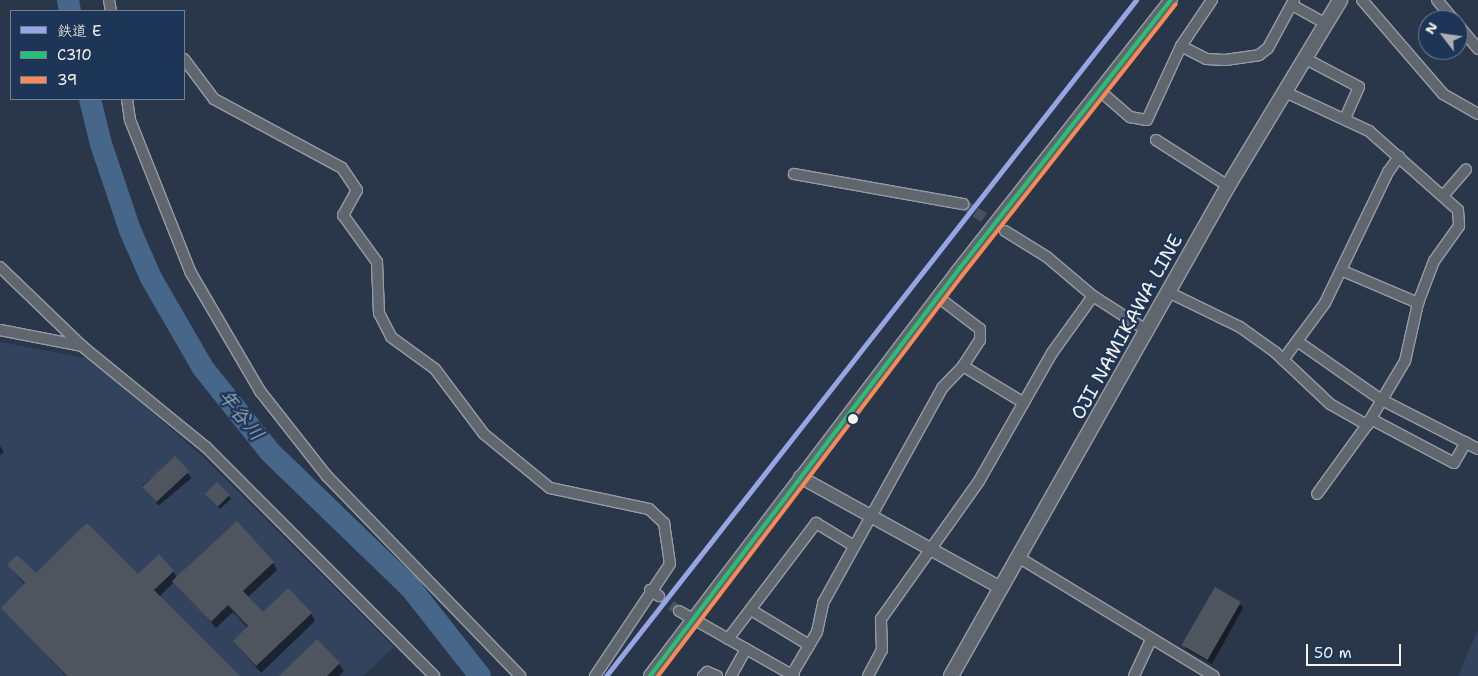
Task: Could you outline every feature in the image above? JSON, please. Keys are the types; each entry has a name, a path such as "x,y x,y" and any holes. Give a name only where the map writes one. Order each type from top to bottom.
{"main road":[{"name":"OJI NAMIKAWA LINE","path":"951,676 1228,186 1340,0"}],"street":[{"path":"650,676 956,273 1171,0"},
{"path":"1100,91 1130,117 1146,120 1181,46 1212,0"},
{"path":"1362,0 1443,94 1478,114"},
{"path":"1437,0 1446,10"},
{"path":"1181,46 1206,59 1259,55 1268,48 1293,2 1326,24"},
{"path":"1468,37 1478,49"},
{"path":"1306,58 1359,87 1345,118"},
{"path":"185,60 214,99 342,168 358,190 343,214 377,262 379,313 390,337 435,369 484,434 550,488 649,509 664,524 670,564 654,593 595,676"},
{"path":"1285,92 1345,118 1369,131 1458,210 1459,226 1434,261 1418,304 1405,361 1380,399 1369,422 1317,494"},
{"path":"127,100 130,120 191,273 260,390 327,476 520,676"},
{"path":"1156,140 1228,186"},
{"path":"1283,360 1343,271 1388,172 1399,156"},
{"path":"1444,196 1466,170"},
{"path":"794,174 963,204"},
{"path":"1005,232 1047,258 1093,296 1146,330"},
{"path":"0,267 82,346 206,447 434,676"},
{"path":"1343,271 1418,304"},
{"path":"1168,292 1240,328 1283,360 1330,404 1454,463 1466,442"},
{"path":"868,676 882,650 881,619 979,481 1052,353 1093,296"},
{"path":"680,611 793,676 817,632 824,603 854,546 942,388 963,366 980,340 980,329 938,297"},
{"path":"0,330 82,346"},
{"path":"1297,341 1380,399 1478,449"},
{"path":"963,366 1024,403"},
{"path":"800,476 1001,588"},
{"path":"728,639 816,523 854,546"},
{"path":"1018,557 1207,674"},
{"path":"751,610 809,645"},
{"path":"1134,676 1151,640"},
{"path":"730,676 746,650"},
{"path":"704,676 707,672 717,676"}],"shaded area":[{"path":"0,342 91,359 204,458 394,647 363,676 0,676"},
{"path":"1478,629 1478,676 1458,676"}],"building":[{"path":"175,456 189,471 156,502 142,487"},
{"path":"217,482 230,495 218,507 205,494"},
{"path":"237,521 274,562 243,591 263,612 288,588 312,613 256,666 233,641 248,626 228,605 211,622 172,581"},
{"path":"87,523 138,574 159,554 174,571 154,590 240,676 67,676 1,608 25,583 7,565 17,555 36,573"},
{"path":"1215,587 1241,602 1207,660 1182,645"},
{"path":"317,639 340,663 327,676 279,676"}],"waterway":[{"name":"年谷川","path":"68,0 70,10"},
{"name":"年谷川","path":"90,100 101,144 130,230 151,278 203,368 270,452 410,587 480,676"}],"tunnel":[{"path":"963,204 1000,228"},
{"path":"659,596 679,611"}],"rail line":[{"name":"E","path":"606,676 1136,0"}],"transit line":[{"name":"C310","path":"650,676 956,273 1171,0"},
{"name":"39","path":"658,676 961,277 1176,4"}]}
